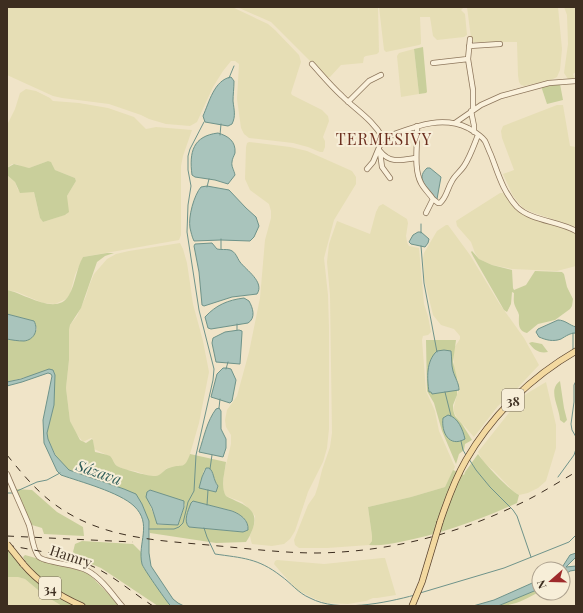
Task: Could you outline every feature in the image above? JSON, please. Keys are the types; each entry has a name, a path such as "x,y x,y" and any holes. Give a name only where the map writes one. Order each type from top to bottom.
{"main road":[{"name":"38","path":"412,606 422,582 448,496 470,453 493,422 509,404 536,379 576,351"},
{"name":"34","path":"7,544 23,564 40,581 82,606"}],"street":[{"path":"417,126 418,149 416,158 419,180 432,199 440,203 446,196 448,187 453,178 464,166 472,151 476,133 472,111 473,90 468,59 470,39"},
{"path":"469,46 500,44"},
{"path":"433,63 468,59"},
{"path":"312,64 348,102 371,121 383,138 380,149 373,162 367,169"},
{"path":"348,102 368,81 381,75"},
{"path":"455,123 481,105 501,96 554,82 576,82"},
{"path":"383,138 417,126 436,122 455,123 476,133 485,141 504,188 518,207 527,213 576,231"},
{"path":"380,149 384,156 389,160 416,158"},
{"path":"380,149 382,167 390,178"},
{"path":"426,213 432,199"},
{"name":"Hamry","path":"7,474 29,526 36,551 41,558 73,565 88,571 101,581 122,606"}],"shaded area":[{"path":"7,7 232,7 268,24 299,55 301,62 291,93 292,95 322,110 328,116 329,121 323,137 325,147 323,152 293,143 249,138 244,134 241,128 237,99 239,64 235,61 231,61 223,71 213,87 197,122 190,126 166,124 109,104 53,96 7,75"},
{"path":"237,7 378,7 379,52 377,54 364,57 363,63 341,65 330,77 327,78 271,22"},
{"path":"379,7 464,7 461,10 465,14 467,35 464,37 437,40 433,36 430,17 420,17 421,44 386,52 384,50"},
{"path":"467,7 558,7 562,49 560,70 557,77 551,80 524,86 521,85 518,75 517,42 473,42 471,38"},
{"path":"564,7 576,7 576,72 573,74 575,79 568,79 564,73 568,44 567,15"},
{"path":"414,49 419,94 401,97 397,56 399,53"},
{"path":"26,89 36,91 53,101 79,103 108,108 134,117 146,129 156,127 192,130 181,166 181,235 179,240 83,257 75,275 70,294 66,299 55,304 43,303 17,292 7,290 7,175 15,182 18,190 34,192 40,218 43,222 67,214 67,196 76,181 75,178 55,170 52,164 48,161 29,168 12,164 7,168 7,125 15,109 20,93"},
{"path":"557,105 563,105 570,146 576,147 576,227 523,208 513,196 503,174 514,170 502,138 501,131 503,126"},
{"path":"247,143 290,147 307,151 352,171 356,177 356,184 334,220 324,258 328,295 329,328 329,429 327,448 323,462 308,492 295,531 290,539 284,544 272,546 252,544 250,536 255,522 255,516 242,502 226,496 223,487 224,473 231,444 231,435 226,427 225,420 227,410 237,396 249,352 260,298 265,240 271,218 269,204 250,190 245,179 246,147"},
{"path":"500,193 505,193 516,209 521,213 565,227 576,234 576,266 557,271 512,269 492,265 479,259 471,242 457,226 456,221"},
{"path":"383,204 407,219 407,242 409,246 419,248 424,304 431,332 428,335 423,336 422,340 426,391 435,411 439,431 455,467 445,487 368,507 372,536 372,541 369,545 299,548 295,545 294,540 308,505 315,495 330,447 332,433 330,295 327,262 329,244 337,221 370,234 376,212 379,206"},
{"path":"448,225 470,255 499,303 524,338 539,365 512,394 498,406 474,437 457,418 453,410 459,387 454,370 454,348 460,339 460,336 454,329 441,325 433,315 424,278 424,253 437,231"},
{"path":"180,243 187,263 193,304 203,341 209,372 199,423 188,461 180,467 167,468 159,476 152,477 117,466 109,456 94,449 93,439 91,438 83,442 75,432 70,421 66,388 69,360 69,330 70,325 77,316 86,296 94,274 107,259 116,254 129,251"},
{"path":"546,382 556,425 556,448 546,481 538,488 528,493 519,495 484,463 478,452 519,400"},
{"path":"385,558 396,595 373,598 366,601 348,604 326,603 297,590 274,564 277,560 324,564"},
{"path":"7,577 18,577 25,579 44,595 62,606 7,606"}],"green space":[{"path":"423,47 427,92 419,94 414,49"},
{"path":"560,84 563,100 547,104 541,86"},
{"path":"48,161 51,162 55,170 75,178 76,181 67,196 69,212 65,215 43,222 40,218 34,192 20,193 15,182 7,175 7,168 14,164 29,168"},
{"path":"472,251 479,259 492,265 512,270 514,290 526,285 535,271 562,272 573,299 572,306 555,320 538,324 527,333 524,332 519,326 519,315 515,307 514,293 512,292 511,304 507,312 504,310 473,256"},
{"path":"114,253 105,256 97,262 81,308 70,325 69,330 69,360 66,388 70,421 80,440 86,443 92,439 95,452 110,456 117,466 153,476 160,474 167,469 184,465 190,454 226,462 223,488 226,496 243,504 254,515 253,528 246,542 216,543 150,533 149,521 142,504 124,489 69,470 57,458 48,439 47,433 54,405 53,370 7,382 7,339 28,339 37,329 34,321 7,314 7,290 49,304 57,304 64,301 69,295 83,257","holes":["207,468 211,470 218,486 216,492 199,488 204,470","150,490 183,501 185,505 178,525 158,525 147,498 147,492","192,501 233,511 242,516 246,521 248,530 243,532 189,527"]},
{"path":"426,340 456,340 453,362 457,378 457,395 453,405 453,410 455,416 472,440 465,444 464,450 459,454 456,464 442,431 434,403 427,391"},
{"path":"532,342 542,344 548,352 542,352 532,347 529,343"},
{"path":"560,381 567,420 564,423 560,420 554,394 556,385"},
{"path":"478,454 497,476 519,495 517,503 445,531 388,544 369,545 372,541 372,536 368,507 445,487 453,470 464,475"},
{"path":"16,489 32,490 57,512 83,527 84,536 44,534 42,528 32,525"},
{"path":"82,541 133,544 141,552 142,565 171,606 158,606 101,568 72,556 75,544"},
{"path":"7,549 37,582 64,601 75,606 62,606 44,595 25,579 18,577 7,577"},
{"path":"25,555 88,573 120,606 93,607 72,599 34,572 23,557"},
{"path":"531,592 531,596 520,602 498,606"}],"water":[{"path":"231,77 234,81 234,116 232,124 228,126 205,122 203,116 216,87 225,79"},
{"path":"218,133 231,140 235,149 232,167 235,175 228,184 215,180 195,177 192,175 191,159 194,146 203,138"},
{"path":"427,168 430,168 441,177 437,199 422,180 423,172"},
{"path":"207,186 229,190 256,217 259,226 254,237 250,241 194,241 190,228 192,206 201,187"},
{"path":"421,232 429,239 425,247 411,244 409,242 413,235"},
{"path":"212,243 217,249 230,250 235,254 257,281 259,290 257,294 232,297 204,306 202,305 199,272 194,246 195,244"},
{"path":"244,298 249,301 253,310 251,321 248,323 211,329 208,328 205,317 213,309 233,300"},
{"path":"7,314 34,321 36,331 33,337 24,341 7,339"},
{"path":"558,320 576,327 576,333 555,340 547,340 539,337 536,332 538,329"},
{"path":"242,331 240,364 216,362 212,343 213,338 225,332"},
{"path":"437,351 451,351 452,368 459,390 432,394 429,392 428,387 429,365 433,355"},
{"path":"223,368 231,369 236,380 232,401 230,403 211,397 217,374"},
{"path":"49,369 53,370 55,375 54,405 47,433 55,455 69,470 136,494 149,521 149,553 151,566 173,599 184,606 171,606 143,567 141,549 144,527 143,520 140,513 134,506 119,496 61,475 57,471 44,443 43,420 52,376 51,374 48,373 7,386 7,382 21,379"},
{"path":"219,408 221,411 221,429 226,439 226,448 223,457 199,452 210,419 216,409"},
{"path":"448,415 455,418 465,439 455,441 450,440 447,437 443,428 443,418"},
{"path":"206,468 211,469 213,473 218,486 216,492 199,488"},
{"path":"150,490 184,501 184,507 178,525 157,524 152,508 146,497 147,492"},
{"path":"193,501 232,511 238,514 247,523 248,530 243,532 189,527 186,522 191,503"},
{"path":"576,553 576,557 571,562 566,561 570,555"},
{"path":"571,566 576,566 576,570 571,571"},
{"path":"531,584 531,592 498,606 473,606 494,600"}],"waterway":[{"path":"229,78 234,66"},
{"path":"149,529 174,529 183,523 188,502 194,491 196,455 213,380 214,369 199,310 187,232 188,205 191,186 188,170 188,156 204,122"},
{"path":"220,135 221,124"},
{"path":"207,187 209,179"},
{"path":"421,224 421,233"},
{"path":"221,239 221,249"},
{"path":"421,246 424,283 437,352"},
{"path":"237,324 237,330"},
{"path":"573,333 573,350"},
{"path":"226,369 228,362"},
{"path":"576,381 574,385 574,402 571,424 572,430 576,437"},
{"path":"445,392 451,416"},
{"path":"219,408 220,399"},
{"path":"461,441 466,455"},
{"path":"558,477 574,455 576,449"},
{"path":"210,469 212,455"},
{"path":"469,459 490,487 517,516 531,557"},
{"path":"17,491 37,482 47,480 60,473"},
{"path":"207,505 208,490"},
{"path":"7,493 12,493"},
{"path":"204,528 215,554 257,562 273,570 302,593 321,603 348,606 362,605 390,601 415,595"},
{"path":"420,593 504,568 569,542 576,535"}],"railway":[{"path":"7,455 32,484 49,500 68,513 109,531 130,536 174,542 305,553 343,552 369,549 420,540 445,533 493,516 517,505 576,472"},
{"path":"7,536 133,542"},
{"path":"7,545 51,553 94,567 109,575 153,606"}],"district":[{"name":"TERMESIVY","path":"384,138"}],"water label":[{"name":"Sázava","path":"99,472"}]}
